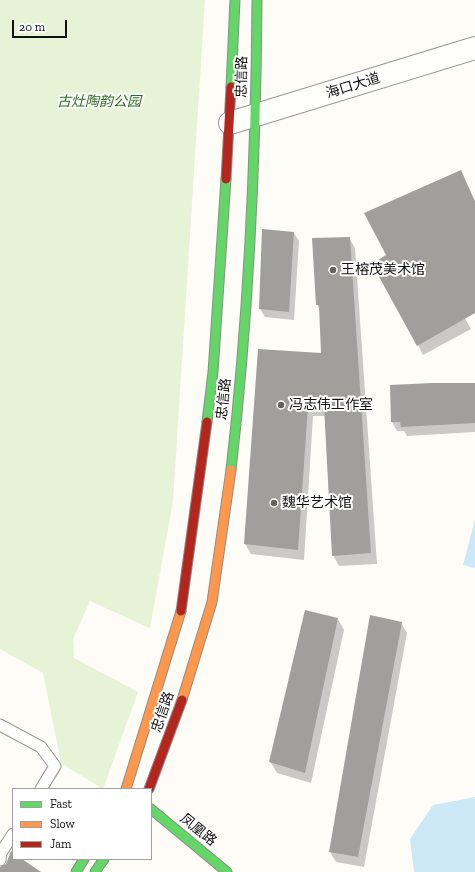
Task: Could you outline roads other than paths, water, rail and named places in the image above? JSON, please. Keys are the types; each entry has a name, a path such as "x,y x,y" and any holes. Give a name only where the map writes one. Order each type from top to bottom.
{"main road":[{"name":"忠信路","path":"126,788 181,612 213,372 230,123 235,0"},
{"name":"忠信路","path":"149,788 177,715 212,602 224,526 241,381 256,116 257,0"},
{"name":"凤凰路","path":"152,811 227,872"},
{"path":"76,872 83,860"},
{"path":"95,872 103,860"}],"street":[{"name":"海口大道","path":"230,123 475,48"}],"lane":[{"path":"0,725 41,747 55,766 42,788"},
{"path":"0,860 1,854 12,836"}],"water":[{"path":"475,520 475,568 463,565"},
{"path":"475,797 475,872 414,872 410,839 433,805"}],"place":[{"name":"王榕茂美术馆","path":"333,270"},
{"name":"冯志伟工作室","path":"281,405"},
{"name":"魏华艺术馆","path":"274,503"}],"park label":[{"name":"古灶陶韵公园","path":"99,102"}]}
